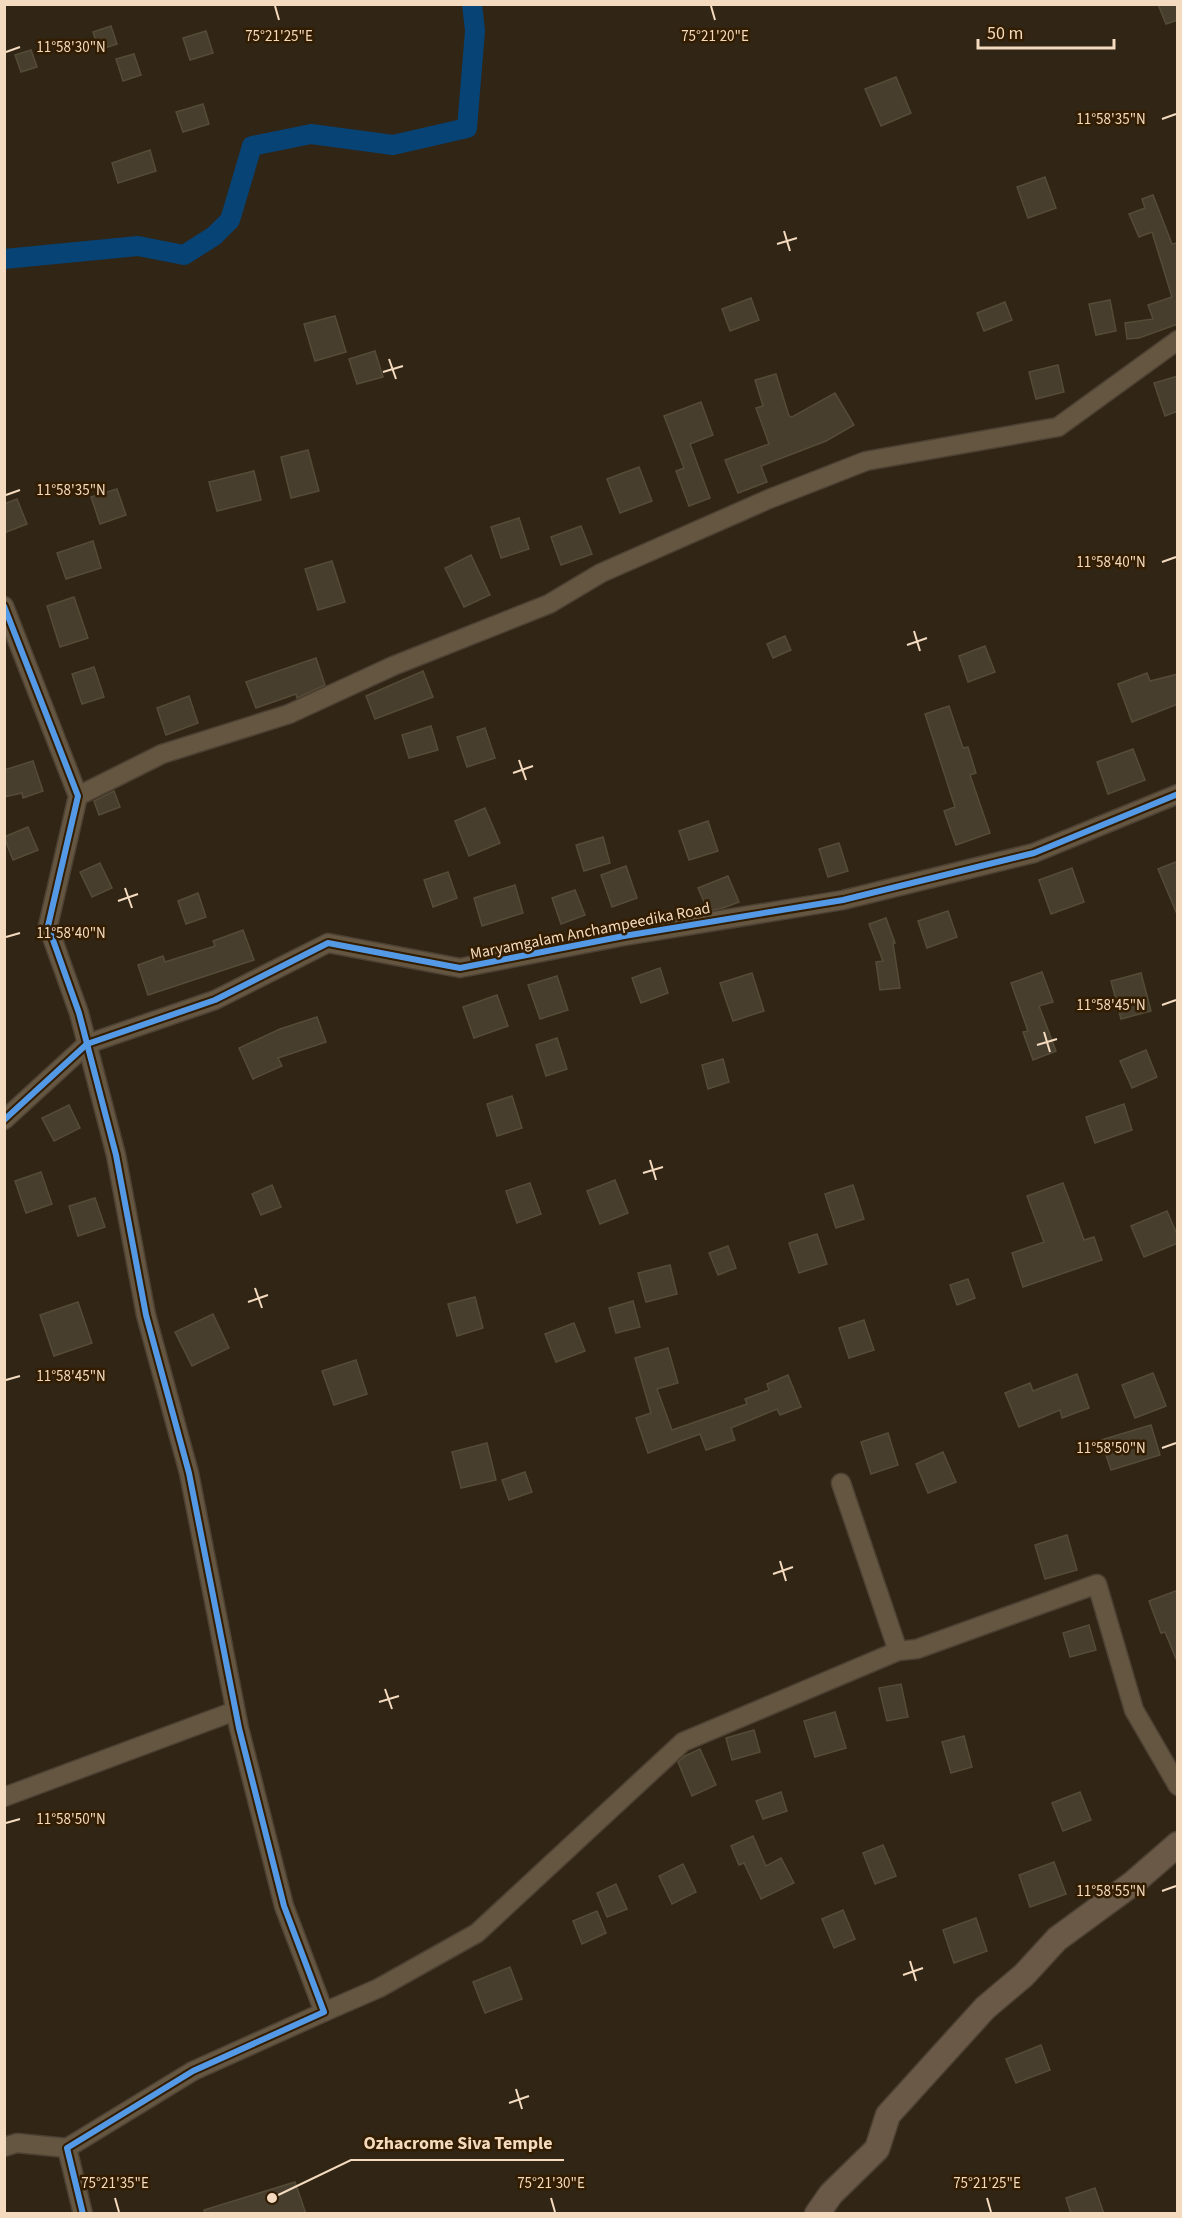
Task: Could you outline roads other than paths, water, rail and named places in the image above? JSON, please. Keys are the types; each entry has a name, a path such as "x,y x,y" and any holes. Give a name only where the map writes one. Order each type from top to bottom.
{"main road":[{"path":"817,2214 831,2194 877,2148 888,2115 985,2008 1024,1975 1057,1939 1132,1884 1178,1844"}],"street":[{"path":"78,796 162,754 289,714 393,666 549,604 601,573 769,499 866,461 1058,427 1178,340"},
{"path":"4,606 78,796 48,926 79,1013 116,1155 146,1315 189,1473 235,1711 284,1906 324,2012"},
{"name":"Maryamgalam Anchampeedika Road","path":"4,1120 87,1044 215,1000 328,943 460,968 624,936 843,900 1023,856 1066,841 1178,794"},
{"path":"841,1483 898,1651"},
{"path":"4,2146 17,2143 67,2148 193,2071 379,1988 477,1933 683,1742 898,1651 917,1649 1096,1584 1134,1710 1178,1785"},
{"path":"4,1797 235,1711"},
{"path":"67,2148 83,2214"}],"waterway":[{"path":"4,259 138,246 184,255 214,236 230,220 252,146 311,134 393,145 467,128 475,31 472,4"}],"place":[{"name":"Ozhacrome Siva Temple","path":"272,2198"}]}
